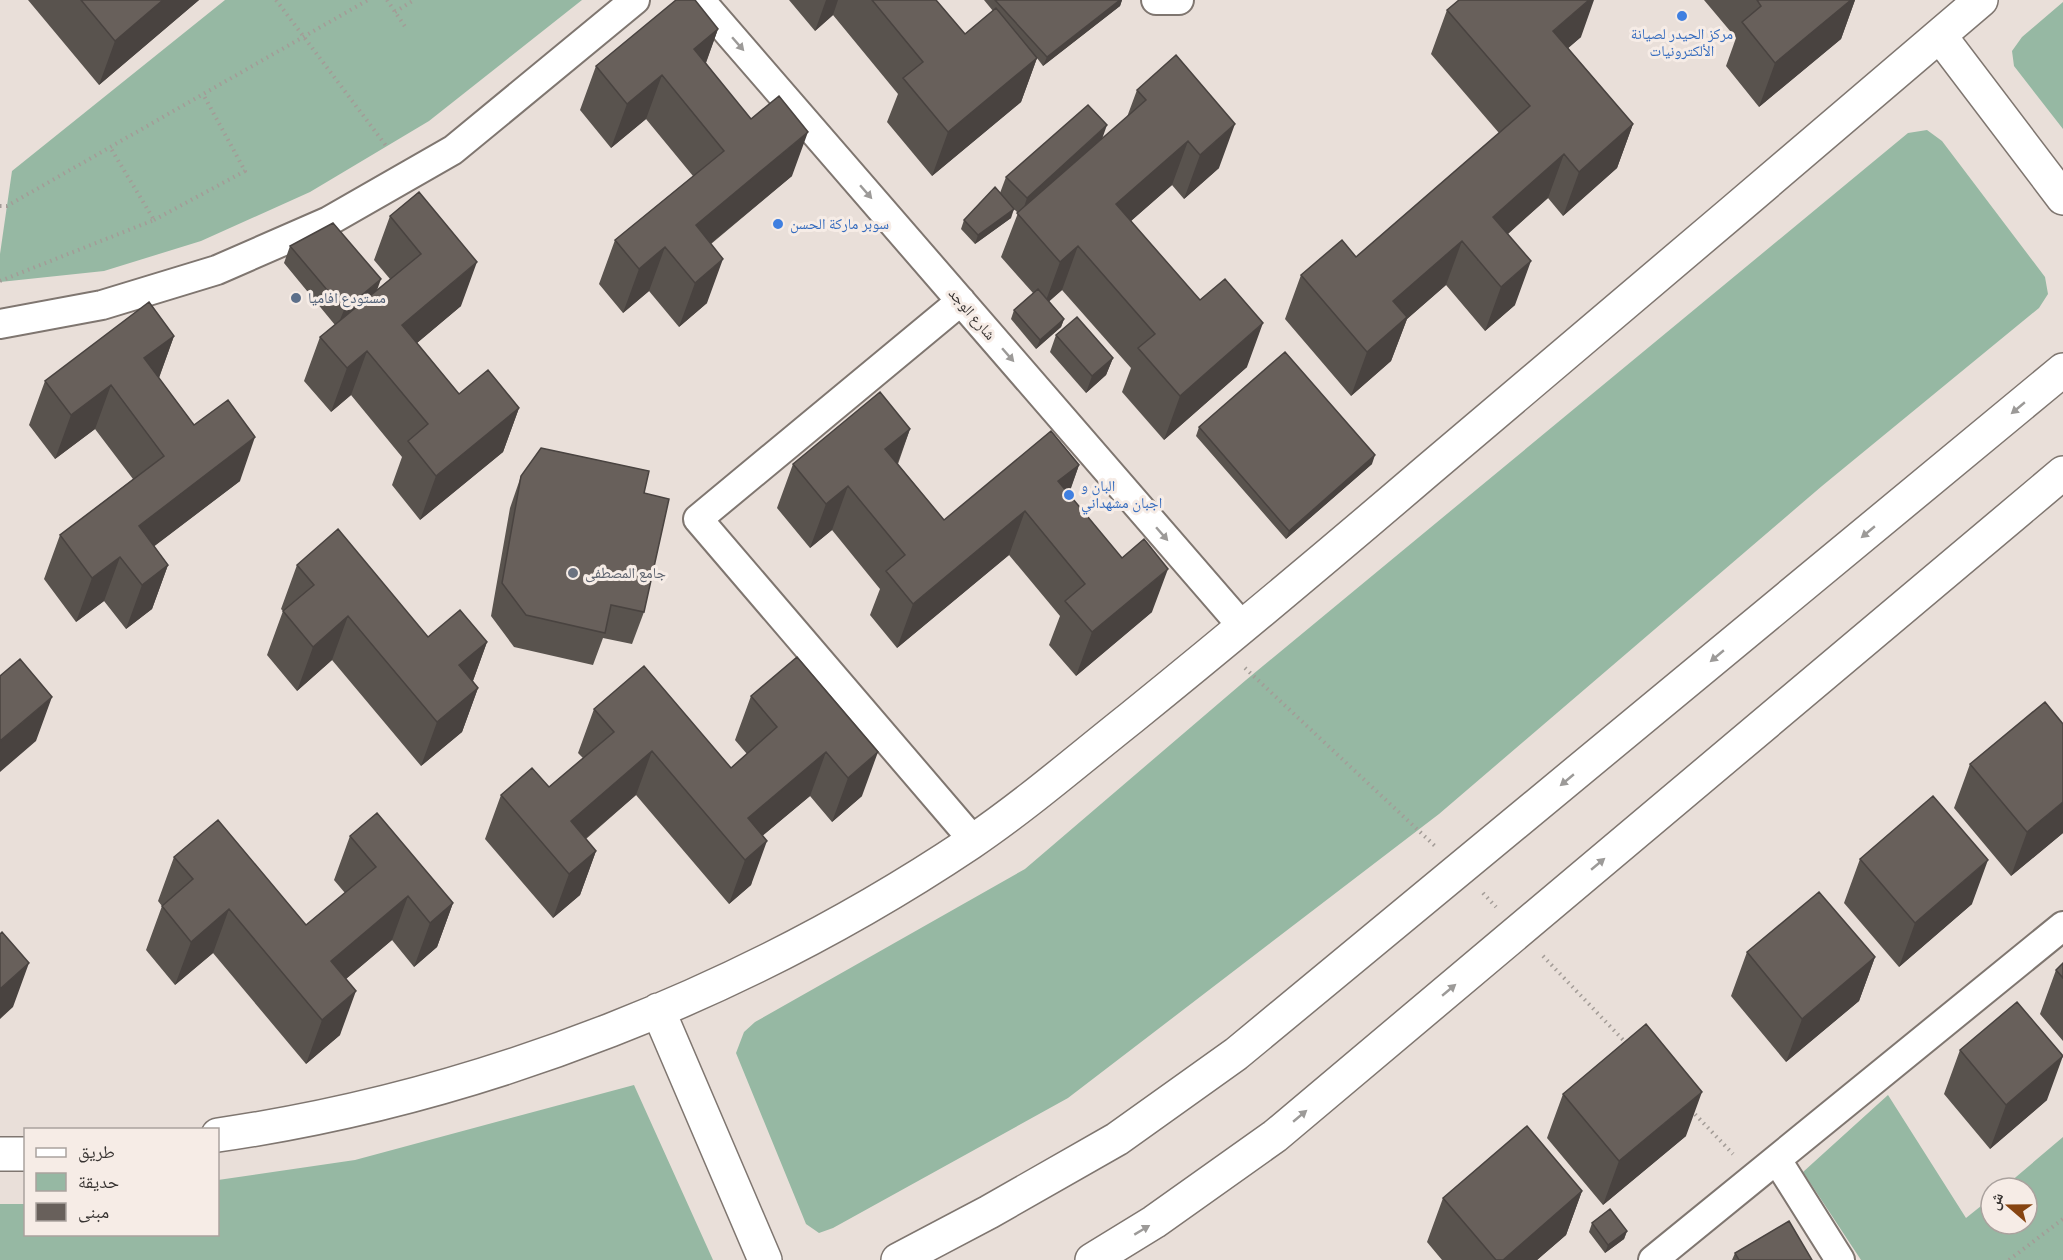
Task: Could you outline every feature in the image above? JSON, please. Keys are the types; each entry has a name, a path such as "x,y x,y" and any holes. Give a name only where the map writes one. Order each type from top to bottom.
{"main road":[{"path":"219,1135 320,1116 406,1095 502,1067 658,1010 767,962 873,905 973,840 1034,796 1232,636 1981,0"},
{"path":"1940,36 2063,198"},
{"path":"898,1260 989,1212 1117,1139 1236,1054 2063,370"},
{"path":"1092,1260 1154,1222 1275,1136 2063,473"},
{"path":"658,1010 765,1260"},
{"path":"0,1154 24,1154"}],"street":[{"path":"0,324 102,305 217,270 329,221 453,150 635,0"},
{"name":"شارع الوجد","path":"700,0 961,301 1232,636"},
{"path":"1156,0 1179,0"},
{"path":"961,301 698,519 973,840"},
{"path":"1653,1260 2063,926"},
{"path":"1767,1169 1840,1260"}],"path":[{"path":"276,0 387,147"},
{"path":"0,206 7,206 368,0"},
{"path":"387,0 406,28"},
{"path":"395,12 414,0"},
{"path":"0,280 154,220 245,171 203,94"},
{"path":"110,147 154,220"},
{"path":"1232,636 1633,1050"},
{"path":"1690,1109 1767,1169"},
{"path":"2009,1260 2063,1220"}],"green space":[{"path":"225,0 582,0 429,121 310,192 201,241 104,271 0,282 0,254 12,171"},
{"path":"2063,2 2063,129 2014,66 2012,51 2022,37"},
{"path":"1927,130 1942,141 2045,277 2048,294 2039,308 1822,486 1439,814 1068,1098 833,1228 819,1233 806,1224 736,1053 744,1032 755,1022 1025,869 1246,680 1908,133"},
{"path":"634,1085 713,1260 0,1260 0,1204 24,1204 24,1236 219,1236 219,1180 355,1160"},
{"path":"1888,1095 1966,1218 1979,1208 1979,1236 2039,1236 2039,1176 2017,1176 2063,1137 2063,1260 1861,1260 1803,1172"}],"building":[{"path":"81,0 163,0 115,41"},
{"path":"676,0 695,0 718,29 694,49 751,119 779,96 808,132 696,225 723,259 695,283 665,247 639,269 615,240 724,151 662,75 627,104 596,66"},
{"path":"872,0 936,0 965,34 996,8 1037,58 948,132 903,78 923,62"},
{"path":"995,0 1120,0 1047,57"},
{"path":"1459,0 1589,0 1553,31 1633,124 1579,172 1564,154 1493,217 1531,261 1501,287 1462,241 1393,301 1407,317 1367,352 1301,275 1342,240 1356,257 1530,106 1447,10"},
{"path":"1757,0 1851,0 1775,63 1742,22 1761,6"},
{"path":"1176,55 1235,124 1200,155 1188,141 1116,204 1200,300 1225,279 1263,323 1180,396 1138,348 1155,334 1078,246 1060,262 1017,213 1146,100 1137,90"},
{"path":"1088,105 1107,125 1027,198 1006,177"},
{"path":"995,187 1014,209 978,235 964,220"},
{"path":"419,192 477,262 402,325 459,394 488,370 519,408 436,476 408,441 428,424 367,351 347,368 320,337 421,254 390,216"},
{"path":"333,223 381,279 344,310 290,246"},
{"path":"1038,289 1064,319 1040,340 1014,310"},
{"path":"149,302 174,336 144,358 194,425 228,400 255,437 139,526 168,565 142,585 120,557 92,578 60,535 164,456 111,385 71,415 45,381"},
{"path":"1077,317 1113,358 1092,376 1056,335"},
{"path":"1285,352 1375,455 1289,531 1199,427"},
{"path":"880,392 910,429 885,449 944,520 1051,431 1079,465 1058,481 1122,558 1144,539 1168,569 1092,632 1065,601 1085,584 1025,511 913,604 886,571 905,555 848,486 826,504 793,464"},
{"name":"جامع المصطفى","path":"541,448 649,471 644,493 669,499 644,612 611,605 605,633 526,615 502,583 521,476"},
{"path":"338,529 428,637 460,610 487,642 459,665 478,688 437,722 348,616 313,647 283,611 314,585 297,565"},
{"path":"797,657 878,752 848,778 826,752 748,818 767,841 745,860 652,751 571,821 596,851 569,874 501,795 532,768 549,787 614,732 594,709 644,666 731,768 777,727 751,696"},
{"path":"20,659 52,697 0,741 0,676"},
{"path":"2045,702 2063,724 2063,802 2027,832 1970,764"},
{"path":"1933,796 1988,860 1915,923 1860,859"},
{"path":"377,813 453,903 430,923 408,896 331,961 356,991 322,1020 229,909 191,942 162,906 193,879 174,857 218,820 306,925 376,867 350,836"},
{"path":"1819,892 1875,957 1802,1019 1747,952"},
{"path":"2,932 29,963 0,989 0,934"},
{"path":"2063,963 2063,978 2056,970"},
{"path":"2017,1002 2063,1056 2006,1105 1960,1050"},
{"path":"1646,1024 1702,1092 1619,1161 1563,1094"},
{"path":"1527,1126 1582,1191 1503,1260 1496,1260 1443,1198"},
{"path":"1610,1209 1627,1231 1608,1245 1592,1223"},
{"path":"1789,1221 1812,1260 1739,1260 1735,1253"}],"place":[{"name":"مركز الحيدر لصيانة الألكترونيات","path":"1682,16"},
{"name":"سوبر ماركة الحسن","path":"778,224"},
{"name":"مستودع افاميا","path":"296,298"},
{"name":"البان و اجبان مشهداني","path":"1069,495"},
{"name":"جامع المصطفى","path":"573,573"}]}
